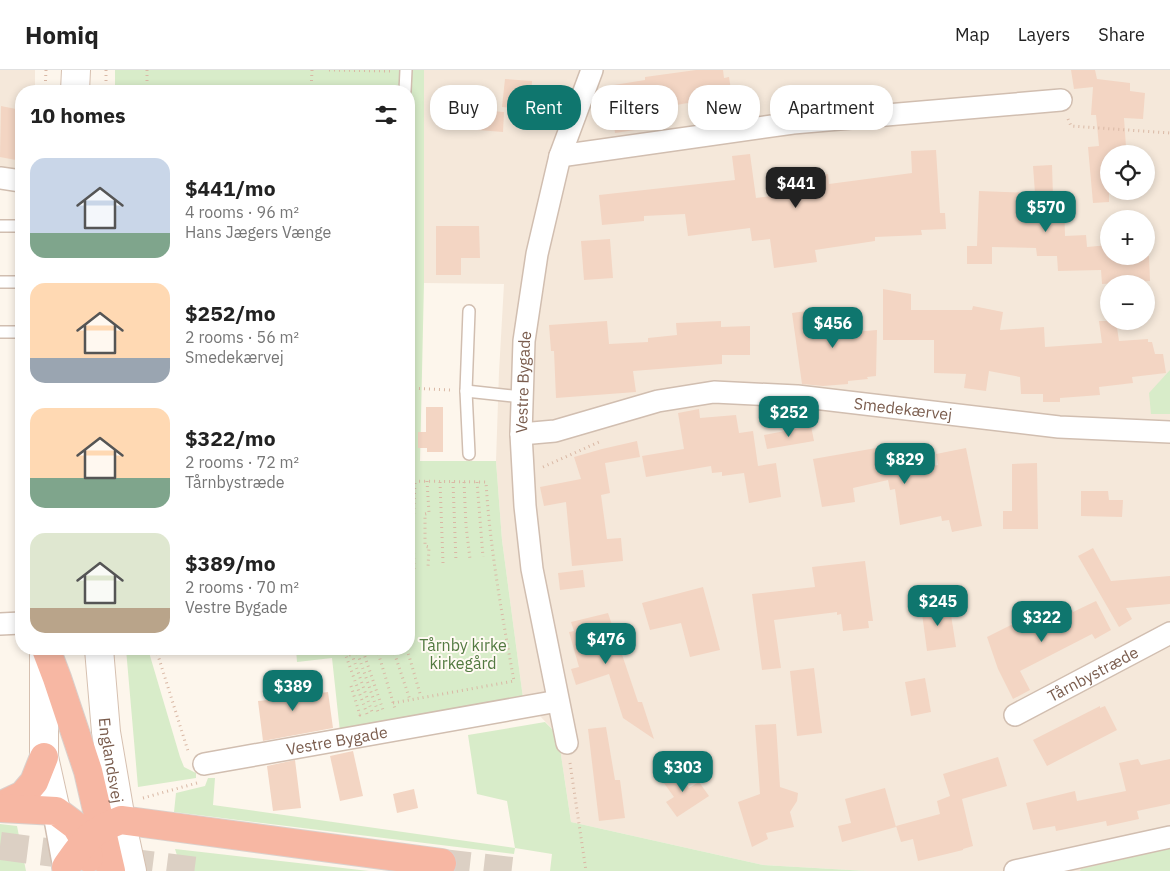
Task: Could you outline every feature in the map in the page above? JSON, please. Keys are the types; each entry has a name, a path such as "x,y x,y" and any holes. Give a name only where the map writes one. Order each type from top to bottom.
{"highway":[{"path":"47,655 88,771 111,871"},
{"path":"0,807 23,795 34,782 44,757"},
{"path":"0,807 56,811 76,826 442,863"},
{"path":"75,870 102,829"}],"main road":[{"path":"75,85 76,70"},
{"path":"45,655 44,757 56,811"},
{"name":"Englandsvej","path":"99,655 106,732 102,829 132,871"}],"street":[{"name":"Vestre Bygade","path":"566,743 532,569 525,506 521,434 524,341 537,254 560,156 592,70"},
{"path":"560,156 793,123 1061,100"},
{"path":"0,178 15,180"},
{"name":"Smedekærvej","path":"521,434 555,431 658,401 714,392 797,396 1059,427 1170,432"},
{"path":"0,624 15,623"},
{"name":"Tårnbystræde","path":"1015,715 1170,633"},
{"name":"Vestre Bygade","path":"204,764 558,701"},
{"path":"56,811 75,870"},
{"path":"1015,871 1170,837"}],"lane":[{"path":"400,85 401,71"},
{"path":"0,226 15,226"},
{"path":"0,282 15,282"},
{"path":"468,454 466,391 469,311"},
{"path":"0,332 15,332"},
{"path":"466,391 522,397"}],"path":[{"path":"45,85 46,70"},
{"path":"106,70 106,85"},
{"path":"147,70 147,85"},
{"path":"311,85 312,70"},
{"path":"330,70 401,71"},
{"path":"1061,100 1071,126 1170,134"},
{"path":"415,388 466,391"},
{"path":"393,703 514,681 495,576 486,482 415,481"},
{"path":"427,481 429,513 425,514 425,546 429,547 428,568"},
{"path":"440,482 443,563"},
{"path":"452,482 456,562"},
{"path":"464,482 470,559"},
{"path":"477,482 483,557"},
{"path":"140,799 202,782 204,764 190,759 158,655"},
{"path":"367,714 346,656 352,655 372,712"},
{"path":"358,655 378,712"},
{"path":"366,655 384,710"},
{"path":"379,655 401,729"},
{"path":"395,655 410,700"},
{"path":"409,655 421,697"},
{"path":"351,686 360,714 395,709"},
{"path":"566,743 586,871"}],"shaded area":[{"path":"0,70 35,70 35,85 15,85 15,172 0,169"},
{"path":"424,70 1170,70 1170,871 867,871 763,865 571,822 558,735 523,698 502,540 496,461 504,284 424,283"}],"green space":[{"name":"Tårnby kirke kirkegård","path":"115,70 424,70 424,283 420,461 496,461 502,540 523,698 340,732 332,658 297,662 296,655 415,655 415,85 115,85"},
{"path":"1170,370 1170,414 1151,414 1149,393"},
{"path":"127,655 150,655 180,757 184,767 196,773 196,778 138,787"},
{"path":"545,722 558,735 571,822 763,865 867,871 550,871 552,854 515,848 507,801 477,794 468,735"},
{"path":"208,778 215,778 213,805 515,848 514,854 174,812 176,793 205,786"},
{"path":"0,824 17,826 26,871 0,871"},
{"path":"1170,848 1170,871 1080,871 1081,869"},
{"path":"175,849 369,871 182,871"}],"building":[{"path":"696,70 723,70 724,78 729,77 730,85 688,85 688,103 678,105 678,85 614,85 645,80 645,77"},
{"path":"1071,70 1095,70 1097,79 1130,83 1130,91 1145,93 1143,119 1124,118 1126,145 1100,145 1100,200 1109,200 1109,202 1093,203 1088,147 1099,146 1096,115 1091,115 1093,87 1074,89"},
{"path":"505,79 532,81 532,85 507,85 507,108 502,107"},
{"path":"1,106 15,109 15,160 0,157"},
{"path":"497,111 504,112 503,132 478,130 497,130"},
{"path":"615,130 635,130 615,133"},
{"path":"936,150 940,213 945,213 946,229 921,230 922,235 875,237 875,241 815,250 817,262 774,268 770,239 752,241 750,228 688,236 685,214 644,216 644,221 602,225 599,195 735,180 732,156 750,154 756,198 803,192 803,188 805,188 803,178 828,174 829,184 912,173 911,151"},
{"path":"1052,165 1053,197 1064,197 1065,236 1086,235 1087,247 1100,246 1100,265 1149,265 1150,275 1101,275 1101,270 1058,271 1057,256 1037,256 1036,248 992,247 992,264 967,264 967,246 977,246 979,191 1035,193 1033,166"},
{"path":"436,226 479,226 480,258 461,258 461,275 436,275"},
{"path":"610,239 613,278 584,280 581,241"},
{"path":"883,289 911,294 911,310 972,310 973,306 1003,312 1000,330 1044,327 1045,347 1102,343 1100,330 1117,330 1119,341 1148,339 1148,342 1152,342 1155,354 1163,354 1166,373 1132,377 1133,383 1099,387 1100,395 1060,398 1060,402 1043,402 1043,394 1021,394 1020,377 989,371 986,391 964,388 966,374 934,373 934,340 883,340"},
{"path":"836,307 838,319 851,317 854,332 877,330 876,376 867,377 868,379 848,381 848,384 823,386 802,384 792,313"},
{"path":"607,321 609,344 648,342 648,338 677,335 676,323 721,321 721,327 750,326 750,355 722,355 722,364 633,371 636,392 556,398 554,351 551,351 549,325"},
{"path":"426,407 443,407 443,452 427,452 427,448 418,448 418,432 426,432"},
{"path":"699,409 700,418 736,415 739,433 753,431 758,466 776,463 781,497 749,503 744,473 722,476 722,472 712,473 711,466 646,477 642,456 684,449 678,413"},
{"path":"811,426 814,441 767,449 764,435"},
{"path":"637,441 640,457 605,463 610,493 601,495 607,539 621,538 623,561 572,566 566,502 544,506 540,487 581,479 574,457"},
{"path":"882,447 884,457 900,454 904,471 938,465 936,454 966,448 982,526 952,532 949,520 942,521 941,516 900,525 895,489 890,490 888,480 853,488 855,502 822,507 813,459"},
{"path":"1037,463 1038,529 1003,529 1003,511 1012,511 1012,464"},
{"path":"1081,491 1108,491 1109,500 1123,500 1122,517 1081,516"},
{"path":"1093,548 1111,581 1170,576 1170,604 1126,608 1132,619 1119,627 1078,556"},
{"path":"865,561 873,621 868,621 869,628 843,631 841,614 837,615 837,612 774,620 781,668 762,670 752,594 815,587 812,567"},
{"path":"583,570 585,587 560,590 558,573"},
{"path":"703,587 720,650 690,657 681,623 650,630 642,603"},
{"path":"1096,601 1111,630 1095,639 1092,634 1020,671 1030,690 1013,699 998,669 987,637 1025,618 1032,631 1072,610 1073,612"},
{"path":"949,602 956,647 927,651 921,606"},
{"path":"608,613 638,702 642,702 654,739 623,718 609,674 576,685 571,669 579,667 569,632 574,631 571,622"},
{"path":"814,668 822,733 797,736 790,671"},
{"path":"287,678 290,697 328,692 333,728 263,741 258,701 268,700 265,681"},
{"path":"925,678 931,712 911,716 905,682"},
{"path":"1100,706 1100,708 1105,706 1117,730 1047,766 1033,740"},
{"path":"776,724 780,787 798,793 797,801 790,812 794,827 766,833 768,839 752,847 738,802 760,794 755,725"},
{"path":"606,727 615,780 620,780 625,818 599,821 588,729"},
{"path":"353,751 363,796 340,801 330,756"},
{"path":"998,757 1007,786 962,799 973,846 918,861 913,839 901,842 896,826 940,814 937,801 950,796 943,774"},
{"path":"1138,759 1141,765 1170,759 1170,804 1137,811 1139,819 1107,826 1106,821 1056,831 1055,826 1033,830 1026,803 1075,791 1077,801 1126,791 1119,763"},
{"path":"295,760 301,808 273,811 267,766"},
{"path":"675,769 689,788 699,782 709,796 677,817 666,802 674,797 661,779"},
{"path":"885,788 896,827 842,842 838,826 851,823 845,799"},
{"path":"414,789 418,808 397,813 393,794"}],"tunnel":[{"path":"0,846 197,871"},
{"path":"442,863 512,871"}]}
